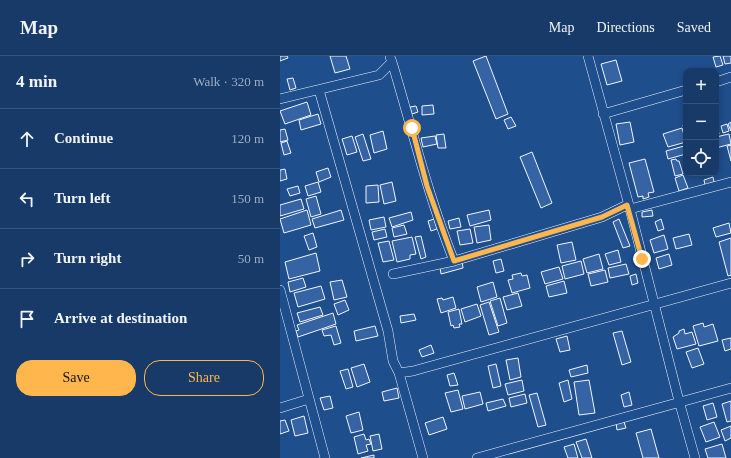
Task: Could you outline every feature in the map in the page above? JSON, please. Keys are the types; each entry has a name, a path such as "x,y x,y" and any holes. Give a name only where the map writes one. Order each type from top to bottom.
{"street":[{"path":"588,56 695,458"},
{"path":"280,99 379,75 391,59"},
{"path":"391,59 427,186 454,261"},
{"path":"719,81 731,77"},
{"path":"319,90 388,331 393,361 399,373 423,458"},
{"path":"603,114 683,91"},
{"path":"393,274 454,261 602,217 628,207 731,182"},
{"path":"399,373 413,371 731,283"},
{"path":"280,290 282,304 325,458"},
{"path":"477,458 679,401 731,388"},
{"path":"280,408 309,399"}],"building":[{"path":"280,56 287,56 288,58 280,61"},
{"path":"330,56 346,56 350,69 335,73"},
{"path":"486,56 508,114 496,119 473,61"},
{"path":"720,56 723,65 716,67 713,57"},
{"path":"723,56 731,56 731,63 725,64"},
{"path":"616,60 622,81 607,85 601,64"},
{"path":"293,78 296,88 290,90 287,79"},
{"path":"307,102 311,115 285,124 280,111"},
{"path":"433,105 434,114 422,115 422,106"},
{"path":"416,106 418,112 412,114 410,107"},
{"path":"318,114 321,124 301,130 299,120"},
{"path":"511,117 516,126 508,129 504,120"},
{"path":"630,122 634,142 620,145 616,124"},
{"path":"731,122 731,131 728,124"},
{"path":"727,124 729,131 723,133 721,126"},
{"path":"682,128 683,143 668,147 663,134"},
{"path":"285,129 288,140 280,142 280,130"},
{"path":"383,131 387,149 374,153 370,135"},
{"path":"363,134 371,159 363,161 355,137"},
{"path":"444,134 446,148 438,148 436,135"},
{"path":"729,134 731,144 719,147 719,136"},
{"path":"352,136 357,152 347,155 342,139"},
{"path":"435,136 437,144 423,147 421,138"},
{"path":"287,141 291,153 284,155 281,143"},
{"path":"731,145 731,161 727,146"},
{"path":"683,146 683,155 668,159 666,151"},
{"path":"532,152 552,203 541,208 520,157"},
{"path":"645,159 654,192 648,193 649,197 643,199 643,196 638,197 629,163"},
{"path":"676,159 679,161 683,174 675,176 671,160"},
{"path":"328,168 331,177 319,182 316,172"},
{"path":"285,169 287,179 280,181 280,170"},
{"path":"683,175 688,188 679,191 675,178"},
{"path":"713,177 714,182 705,185 704,180"},
{"path":"318,182 321,192 308,196 305,186"},
{"path":"392,182 396,201 384,204 380,185"},
{"path":"378,185 379,202 366,203 366,186"},
{"path":"298,186 300,193 290,196 287,189"},
{"path":"316,196 321,214 311,217 306,199"},
{"path":"301,199 304,209 280,216 280,205"},
{"path":"307,210 311,225 284,233 280,219"},
{"path":"341,210 344,220 315,228 312,219"},
{"path":"489,210 491,220 470,226 467,215"},
{"path":"652,210 653,216 642,217 642,212"},
{"path":"411,212 413,220 392,227 389,218"},
{"path":"384,217 386,227 371,230 369,220"},
{"path":"459,218 461,227 450,229 448,221"},
{"path":"434,219 437,229 431,231 428,221"},
{"path":"619,219 630,246 623,248 613,222"},
{"path":"661,219 664,229 658,231 655,222"},
{"path":"729,223 731,233 716,237 713,228"},
{"path":"404,225 407,234 394,237 392,228"},
{"path":"489,225 491,240 477,243 474,227"},
{"path":"385,229 387,237 374,240 372,232"},
{"path":"470,229 473,243 460,245 457,231"},
{"path":"313,233 317,247 309,250 304,236"},
{"path":"689,234 692,245 676,249 673,238"},
{"path":"664,235 668,249 654,253 650,240"},
{"path":"421,236 426,257 421,259 415,237"},
{"path":"412,237 416,254 410,255 410,259 397,262 392,241"},
{"path":"731,238 731,275 728,276 719,242"},
{"path":"389,241 394,260 383,262 378,243"},
{"path":"572,242 576,260 561,263 557,245"},
{"path":"618,250 621,262 609,265 605,254"},
{"path":"316,253 320,271 289,279 285,262"},
{"path":"599,254 603,269 587,273 583,259"},
{"path":"669,254 672,265 659,269 656,258"},
{"path":"501,259 504,271 496,273 493,261"},
{"path":"462,261 463,268 441,274 440,267"},
{"path":"581,261 584,274 565,279 562,266"},
{"path":"626,264 629,274 610,278 608,268"},
{"path":"559,267 563,279 545,284 541,272"},
{"path":"605,270 608,282 591,286 588,274"},
{"path":"521,273 522,276 527,275 530,288 512,293 508,280 513,279 512,275"},
{"path":"636,274 638,283 632,285 630,276"},
{"path":"303,278 306,287 290,292 288,282"},
{"path":"342,280 347,297 334,300 330,282"},
{"path":"564,281 567,293 549,297 546,286"},
{"path":"493,282 497,297 481,302 477,287"},
{"path":"321,286 325,299 298,307 294,293"},
{"path":"518,293 522,306 507,310 503,297"},
{"path":"453,297 456,308 441,313 437,299 442,298 443,300"},
{"path":"500,298 507,323 498,326 490,301"},
{"path":"345,300 349,310 338,315 334,304"},
{"path":"489,302 499,332 489,335 480,305"},
{"path":"477,304 481,316 465,322 461,309"},
{"path":"320,307 323,315 300,322 297,313"},
{"path":"459,309 462,324 459,324 460,327 454,328 453,325 451,326 448,312"},
{"path":"333,313 336,324 298,337 296,331 299,330 297,325"},
{"path":"414,314 416,320 401,323 400,316"},
{"path":"703,323 704,327 713,324 718,341 699,346 693,326"},
{"path":"336,326 341,343 334,345 331,335 324,336 322,330"},
{"path":"375,326 378,336 356,341 354,331"},
{"path":"684,329 685,334 692,332 696,344 677,349 673,337 679,333 679,331"},
{"path":"622,331 631,362 622,365 613,333"},
{"path":"567,336 570,350 560,352 556,339"},
{"path":"731,338 731,349 725,351 722,340"},
{"path":"431,345 434,353 422,357 419,350"},
{"path":"698,348 704,364 692,368 686,352"},
{"path":"518,358 521,377 510,380 506,360"},
{"path":"364,364 370,382 357,387 351,368"},
{"path":"496,364 501,386 493,388 488,366"},
{"path":"587,365 588,373 571,377 569,370"},
{"path":"348,369 353,387 346,389 340,371"},
{"path":"454,373 458,385 450,386 447,375"},
{"path":"522,380 524,391 508,395 505,384"},
{"path":"568,380 572,399 564,402 559,383"},
{"path":"589,380 595,413 579,415 574,382"},
{"path":"397,388 399,398 384,401 382,392"},
{"path":"458,390 463,409 451,412 445,393"},
{"path":"480,392 483,404 465,409 462,396"},
{"path":"629,392 632,405 624,407 621,395"},
{"path":"537,393 546,425 538,427 529,395"},
{"path":"525,394 527,403 511,407 509,398"},
{"path":"330,396 333,408 324,410 320,398"},
{"path":"503,399 506,406 488,411 486,403"},
{"path":"731,401 731,421 727,422 722,404"},
{"path":"713,403 717,417 707,420 703,406"},
{"path":"359,412 363,430 351,433 346,416"},
{"path":"304,416 308,433 295,436 291,420"},
{"path":"443,417 447,429 429,435 425,423"},
{"path":"285,420 289,431 280,434 280,421"},
{"path":"624,422 626,428 617,430 616,423"},
{"path":"714,422 720,437 706,442 700,427"},
{"path":"731,426 731,438 725,441 721,430"},
{"path":"651,429 659,458 643,458 636,433"},
{"path":"364,434 366,440 369,439 371,444 366,445 368,451 358,454 354,437"},
{"path":"379,434 382,449 373,451 370,436"},
{"path":"586,439 592,458 582,458 576,442"},
{"path":"574,444 578,458 568,458 564,447"},
{"path":"722,444 726,458 708,458 705,449"},
{"path":"374,455 374,458 361,458"}],"route":[{"path":"412,128 427,186 454,261 602,217 627,205 630,209 642,259"}]}
